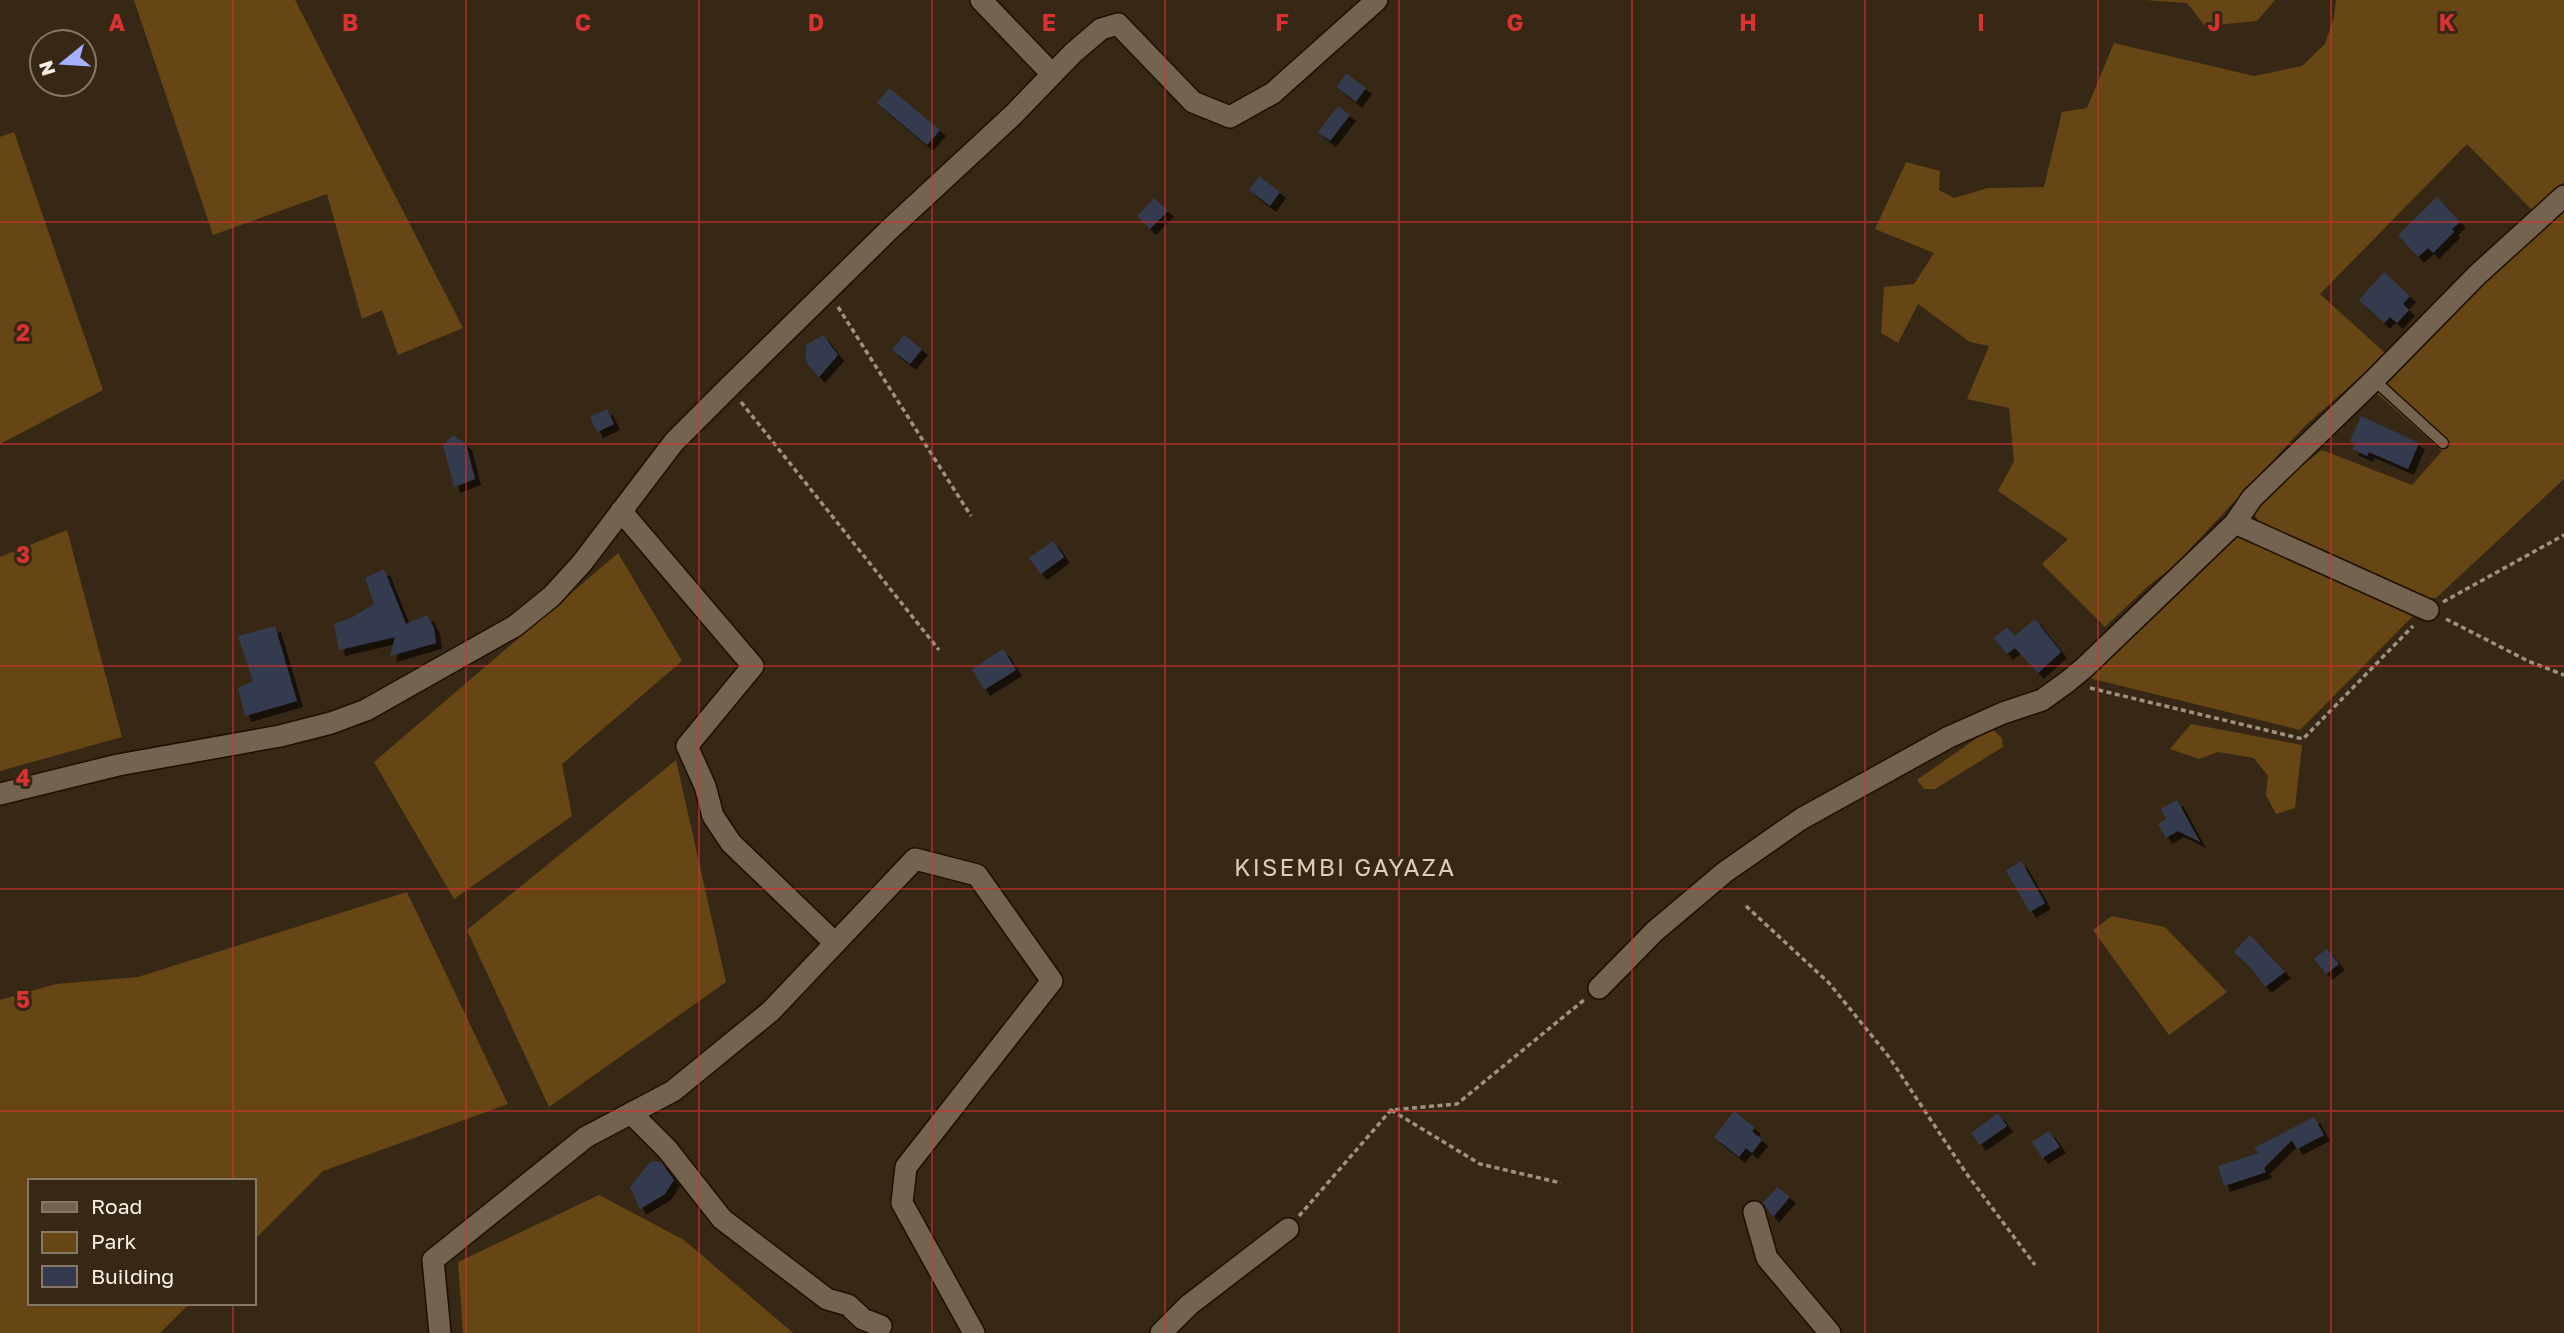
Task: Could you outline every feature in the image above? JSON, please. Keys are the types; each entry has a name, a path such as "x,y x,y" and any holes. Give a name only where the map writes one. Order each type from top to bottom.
{"street":[{"path":"981,0 1052,74"},
{"path":"0,794 118,765 280,736 331,723 366,710 514,626 552,596 582,563 674,442 891,228 1101,29 1118,24 1193,102 1230,117 1273,93 1377,0"},
{"path":"1599,988 1655,931 1725,872 1801,819 1949,737 2042,699 2067,682 2235,523 2252,498 2477,275 2564,196"},
{"path":"621,511 753,666 687,746 705,786 713,816 731,843 835,943"},
{"path":"2235,523 2428,610"},
{"path":"440,1333 433,1260 586,1137 673,1091 771,1011 915,859 976,876 1052,981 906,1167 902,1203 974,1333"},
{"path":"631,1113 667,1149 722,1219 827,1298 848,1305 863,1320 881,1326"},
{"path":"1755,1212 1766,1258 1830,1333"},
{"path":"1161,1333 1189,1305 1288,1229"}],"lane":[{"path":"2374,380 2443,443"}],"path":[{"path":"827,290 971,516"},
{"path":"729,387 939,650"},
{"path":"2067,682 2302,739 2428,610 2564,535"},
{"path":"2428,610 2528,662 2564,675"},
{"path":"1746,906 1829,983 1889,1057 1966,1173 2035,1265"},
{"path":"1288,1229 1391,1110 1457,1104 1599,988"},
{"path":"1391,1110 1480,1164 1561,1183"}],"green space":[{"path":"134,0 295,0 463,328 398,355 382,310 362,319 327,194 213,235"},
{"path":"2145,0 2275,0 2257,21 2205,26 2187,3"},
{"path":"2336,0 2564,0 2564,182 2534,212 2467,144 2320,294 2386,354 2306,425 2174,566 2147,587 2105,627 2042,564 2068,539 1998,491 2014,461 2009,408 1967,399 1989,346 1970,342 1918,304 1898,343 1881,333 1884,287 1914,284 1934,253 1875,229 1906,162 1940,171 1939,190 1954,198 1988,188 2044,187 2062,112 2087,108 2114,43 2254,76 2302,66 2325,44 2334,17"},
{"path":"14,132 103,390 0,444 0,137"},
{"path":"2564,205 2564,479 2436,598 2423,598 2261,525 2252,511 2255,501 2322,450 2412,485 2442,451 2374,391 2469,291"},
{"path":"67,530 122,737 0,771 0,557"},
{"path":"2237,533 2417,612 2300,730 2085,677"},
{"path":"618,553 682,661 562,764 572,816 454,899 374,762"},
{"path":"2191,724 2302,745 2295,808 2276,814 2266,795 2268,776 2254,758 2218,752 2199,759 2170,749"},
{"path":"1991,728 2002,738 2003,747 1935,789 1924,789 1917,780"},
{"path":"676,760 726,982 549,1107 467,930"},
{"path":"407,892 508,1104 323,1171 256,1238 256,1179 28,1179 28,1305 188,1305 160,1333 0,1333 0,1000 56,984 138,977"},
{"path":"2112,916 2165,927 2227,992 2169,1035 2093,930"},
{"path":"599,1195 684,1240 793,1333 463,1333 458,1262"}],"building":[{"path":"1346,73 1366,88 1356,102 1337,87"},
{"path":"889,88 940,130 927,145 877,103"},
{"path":"1338,106 1350,115 1330,141 1318,132"},
{"path":"1259,176 1280,192 1270,206 1249,190"},
{"path":"2437,197 2460,222 2433,253 2428,248 2418,257 2398,235"},
{"path":"1154,198 1168,211 1150,229 1137,216"},
{"path":"2384,272 2410,296 2403,304 2409,310 2397,323 2390,317 2384,323 2359,300"},
{"path":"823,335 838,355 819,377 806,362 806,345"},
{"path":"904,335 922,349 910,364 892,350"},
{"path":"607,409 614,424 597,432 590,417"},
{"path":"2361,416 2419,443 2408,469 2369,452 2367,456 2352,449 2355,444 2350,441"},
{"path":"453,435 466,444 475,479 454,487 443,445"},
{"path":"1053,541 1064,557 1041,574 1029,558"},
{"path":"384,569 406,624 427,615 434,628 436,643 390,656 395,637 339,650 334,624 351,618 374,604 365,578"},
{"path":"2035,619 2061,652 2038,673 2015,648 2007,654 1994,638 2007,627 2015,636"},
{"path":"275,626 297,701 245,716 238,688 253,681 238,636"},
{"path":"1003,649 1016,670 984,690 972,669"},
{"path":"2177,800 2200,842 2178,831 2166,838 2158,824 2166,819 2161,809"},
{"path":"2021,861 2045,903 2030,912 2006,871"},
{"path":"2250,935 2285,972 2265,987 2252,969 2234,952"},
{"path":"2327,949 2339,964 2326,974 2314,958"},
{"path":"1734,1111 1755,1128 1752,1131 1762,1140 1752,1153 1746,1148 1739,1157 1714,1137"},
{"path":"1998,1113 2007,1126 1980,1145 1971,1133"},
{"path":"2314,1117 2324,1135 2297,1149 2292,1140 2264,1168 2266,1172 2224,1186 2218,1166 2259,1153 2254,1148"},
{"path":"2049,1131 2060,1147 2042,1158 2032,1142"},
{"path":"651,1161 661,1162 674,1180 665,1194 640,1209 630,1187"},
{"path":"1777,1187 1790,1197 1773,1217 1763,1203"}],"district":[{"name":"KISEMBI GAYAZA","path":"1345,868"}]}
